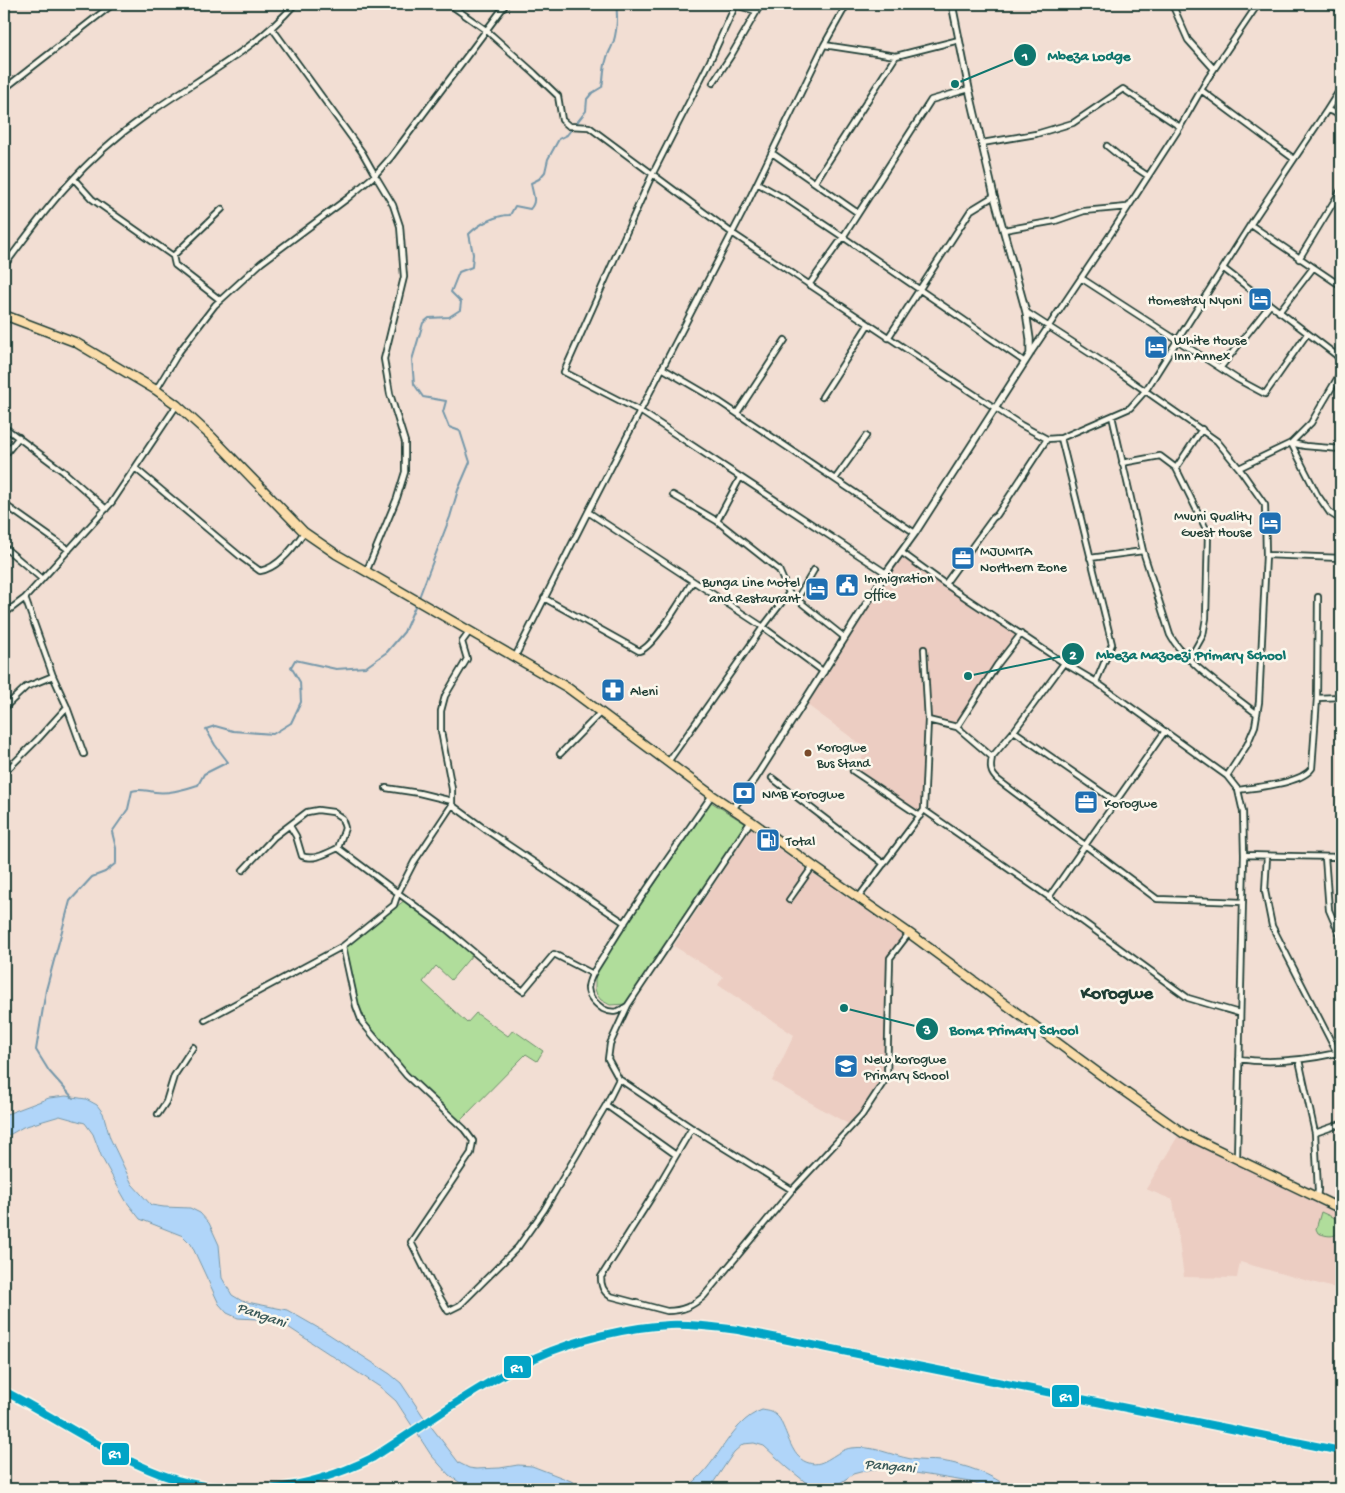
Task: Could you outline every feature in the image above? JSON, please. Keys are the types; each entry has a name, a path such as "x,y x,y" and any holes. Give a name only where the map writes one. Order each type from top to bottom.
{"highway":[{"path":"4,315 75,342 156,390 177,405 212,437 304,532 336,554 414,597 568,688 712,795 909,933 1101,1075 1183,1132 1341,1209"}],"street":[{"path":"4,89 113,4"},
{"path":"287,4 291,9"},
{"path":"4,266 65,188 98,154 143,117 220,67 272,28 296,4"},
{"path":"449,4 486,30 558,96 562,120 569,126 589,127 652,176 809,286 1021,425 1047,439 1061,438 1130,408 1146,390 1341,88"},
{"path":"156,390 179,352 220,300 261,263 348,198 375,175 391,157 506,4"},
{"path":"756,11 735,4 710,61 652,176 564,372 640,411 886,573"},
{"path":"713,83 761,4"},
{"path":"515,657 732,233 824,45 847,4"},
{"path":"952,4 968,89 994,196 1026,312 1030,354"},
{"path":"1172,4 1188,40 1214,69"},
{"path":"733,808 755,779 824,672 844,637 915,533 1030,354 1180,127 1214,69 1258,4"},
{"path":"1330,4 1341,10"},
{"path":"272,28 356,144 393,205 400,226 404,276 384,359 390,394 405,442 405,472 397,498 367,570"},
{"path":"824,45 896,56 959,40"},
{"path":"816,182 896,56"},
{"path":"809,286 843,237 931,100 968,89"},
{"path":"982,142 1036,134 1073,123 1123,89 1180,127"},
{"path":"1201,90 1294,159"},
{"path":"1326,110 1341,115"},
{"path":"1107,146 1148,176"},
{"path":"772,153 858,213"},
{"path":"74,178 92,198 173,256 175,265 220,300"},
{"path":"757,183 789,201 843,237 1025,362"},
{"path":"1299,259 1341,190"},
{"path":"888,338 971,210 994,196"},
{"path":"1004,230 1055,221 1084,211 1127,207"},
{"path":"173,256 222,209"},
{"path":"1251,225 1299,259 1341,285"},
{"path":"1279,312 1314,268"},
{"path":"1224,269 1336,355 1341,362"},
{"path":"1081,278 1237,379 1265,394 1307,334"},
{"path":"1221,367 1270,305"},
{"path":"1026,312 1146,390 1217,441 1265,505 1266,555 1257,714 1255,726 1247,746 1227,776"},
{"path":"822,397 868,325"},
{"path":"737,413 785,340"},
{"path":"662,368 737,413 915,533"},
{"path":"1239,468 1291,443 1310,423 1341,372"},
{"path":"4,614 25,598 106,509 177,405"},
{"path":"1112,416 1143,551 1170,635 1175,644 1190,660 1257,714"},
{"path":"4,427 64,472 106,509"},
{"path":"1176,468 1202,430"},
{"path":"835,480 866,436"},
{"path":"4,456 19,437"},
{"path":"1061,438 1112,644 1096,682"},
{"path":"945,584 997,515 1047,439"},
{"path":"1291,443 1341,449"},
{"path":"1291,443 1317,494 1330,513 1341,520"},
{"path":"1122,463 1160,456 1176,468 1208,533 1206,618 1203,635 1190,660"},
{"path":"135,468 260,571 264,571 292,550 304,532"},
{"path":"717,521 740,478"},
{"path":"673,495 717,521 779,570 790,593 844,637"},
{"path":"4,504 69,550"},
{"path":"588,512 763,627 824,672"},
{"path":"4,547 42,580"},
{"path":"1090,558 1143,551"},
{"path":"902,552 945,584 1096,682 1227,776 1238,790 1243,812 1244,855 1236,1158"},
{"path":"1266,555 1341,558"},
{"path":"796,598 814,570"},
{"path":"544,598 639,652 644,650 660,631 693,581"},
{"path":"668,762 763,627 790,593"},
{"path":"1238,790 1290,781 1309,772 1312,768 1317,698 1318,597"},
{"path":"25,598 84,754"},
{"path":"205,1020 342,946 394,905 414,862 452,803 452,789 441,731 441,711 444,696 467,659 462,642 470,631"},
{"path":"957,727 997,665 1021,634"},
{"path":"858,898 924,810 928,720 924,648"},
{"path":"1064,663 1014,731 992,757 990,767 992,775 1085,846 1158,898 1243,902"},
{"path":"4,708 26,688 53,676"},
{"path":"1317,698 1341,697"},
{"path":"4,773 67,707"},
{"path":"560,754 601,712"},
{"path":"928,720 957,727 992,757"},
{"path":"1014,731 1116,802"},
{"path":"1049,897 1165,731"},
{"path":"853,771 920,816"},
{"path":"772,778 884,864"},
{"path":"386,788 419,793 452,803 490,832 625,923"},
{"path":"628,1005 616,1013 608,1012 597,1005 591,998 588,988 592,974 712,795"},
{"path":"243,870 274,837 308,812 318,810 333,812 342,818 345,828 338,848 315,857 307,858 302,856 296,836 290,826"},
{"path":"924,810 1049,897 1188,998 1239,1013"},
{"path":"751,821 628,1005 610,1044 608,1059 619,1079 692,1128 792,1190"},
{"path":"338,848 444,927 523,991 554,954 592,974"},
{"path":"1244,855 1341,858"},
{"path":"1267,856 1265,891 1272,926 1339,1052 1341,1061"},
{"path":"1325,857 1329,910 1341,938"},
{"path":"789,900 813,866"},
{"path":"692,1128 652,1198 601,1277 604,1292 610,1296 668,1311 677,1311 691,1306 704,1296 792,1190 862,1115 887,1077 890,958 909,933"},
{"path":"342,946 356,1006 362,1022 406,1075 464,1129 473,1141 472,1154 411,1242 430,1282 448,1311 460,1305 518,1248 544,1210 606,1105 619,1079"},
{"path":"158,1114 166,1102 174,1076 193,1047"},
{"path":"1239,1059 1251,1061 1299,1060 1339,1052"},
{"path":"1299,1060 1316,1133 1317,1197"},
{"path":"606,1105 676,1156"},
{"path":"1316,1133 1341,1124"}],"shaded area":[{"path":"903,555 1018,634 995,664 956,725 926,718 922,810 920,813 854,770 867,749 806,704 888,575"},
{"path":"751,828 809,871 904,936 888,957 884,1076 860,1114 850,1125 772,1081 794,1035 718,985 723,977 674,946"},
{"path":"1178,1136 1341,1215 1341,1290 1240,1262 1237,1278 1184,1277 1173,1200 1146,1189"}],"green space":[{"path":"711,802 746,824 626,1004 610,1005 601,1000 597,995 595,975 615,942"},
{"path":"405,900 473,954 451,980 436,966 423,982 467,1023 476,1013 508,1036 513,1030 543,1051 537,1061 526,1054 459,1122 407,1073 363,1021 358,1005 346,946"},
{"path":"1321,1212 1341,1221 1341,1227 1337,1234 1327,1236 1318,1233 1316,1229"}],"water":[{"name":"Pangani","path":"66,1096 86,1099 97,1105 103,1113 110,1138 132,1184 151,1205 190,1208 200,1213 209,1223 219,1245 222,1278 232,1295 242,1301 287,1310 327,1333 390,1374 401,1383 423,1416 459,1463 476,1469 518,1465 532,1466 571,1481 583,1489 543,1489 520,1484 475,1488 459,1482 449,1475 431,1455 396,1401 380,1387 288,1327 256,1319 238,1318 227,1313 219,1304 191,1244 183,1236 140,1219 126,1201 102,1158 93,1134 85,1123 60,1116 23,1127 4,1138 4,1115 49,1098"},
{"name":"Pangani","path":"762,1410 771,1412 778,1417 795,1453 809,1463 820,1463 846,1449 867,1448 911,1459 941,1461 960,1465 987,1475 1012,1489 989,1489 970,1482 897,1470 872,1469 853,1474 837,1485 836,1489 814,1489 764,1446 754,1443 743,1444 734,1452 709,1489 684,1489 705,1470 740,1425 750,1416"}],"waterway":[{"path":"418,600 470,462 460,431 449,427 443,412 446,401 423,397 414,384 412,360 423,323 429,318 449,317 460,310 461,302 451,292 459,272 472,267 473,254 469,234 488,221 510,215 515,206 530,209 534,203 531,183 539,179 545,172 548,159 559,139 567,135 586,111 587,99 592,93 602,87 605,64 616,31 616,4"},
{"path":"73,1098 49,1071 36,1050 46,990 70,901 92,877 105,872 116,863 116,848 112,832 128,809 132,791 166,792 198,785 204,774 228,762 206,729 215,726 233,731 273,734 291,723 301,702 300,682 291,667 295,660 336,669 366,667 387,652 404,632 416,604"}],"transit line":[{"name":"R1","path":"268,1489 295,1485 321,1478 372,1458 494,1379 537,1357 584,1340 636,1328 669,1325 695,1325 738,1330 1341,1451"},
{"name":"R1","path":"4,1391 111,1451 155,1472 192,1484 237,1489"}],"place":[{"name":"Mbeza Lodge","path":"955,84"},
{"name":"Homestay Nyoni","path":"1260,299"},
{"name":"White House Inn Annex","path":"1156,347"},
{"name":"Mvuni Quality Guest House","path":"1270,523"},
{"name":"MJUMITA Northern Zone","path":"963,558"},
{"name":"Immigration Office","path":"847,585"},
{"name":"Bunga Line Motel and Restaurant","path":"817,589"},
{"name":"Mbeza Mazoezi Primary School","path":"968,676"},
{"name":"Aleni","path":"613,690"},
{"name":"Korogwe Bus Stand","path":"808,753"},
{"name":"NMB Korogwe","path":"744,793"},
{"name":"Korogwe","path":"1086,802"},
{"name":"Total","path":"768,840"},
{"name":"Boma Primary School","path":"844,1008"},
{"name":"New korogwe Primary School","path":"846,1066"}],"district":[{"name":"Korogwe","path":"1117,991"}]}
